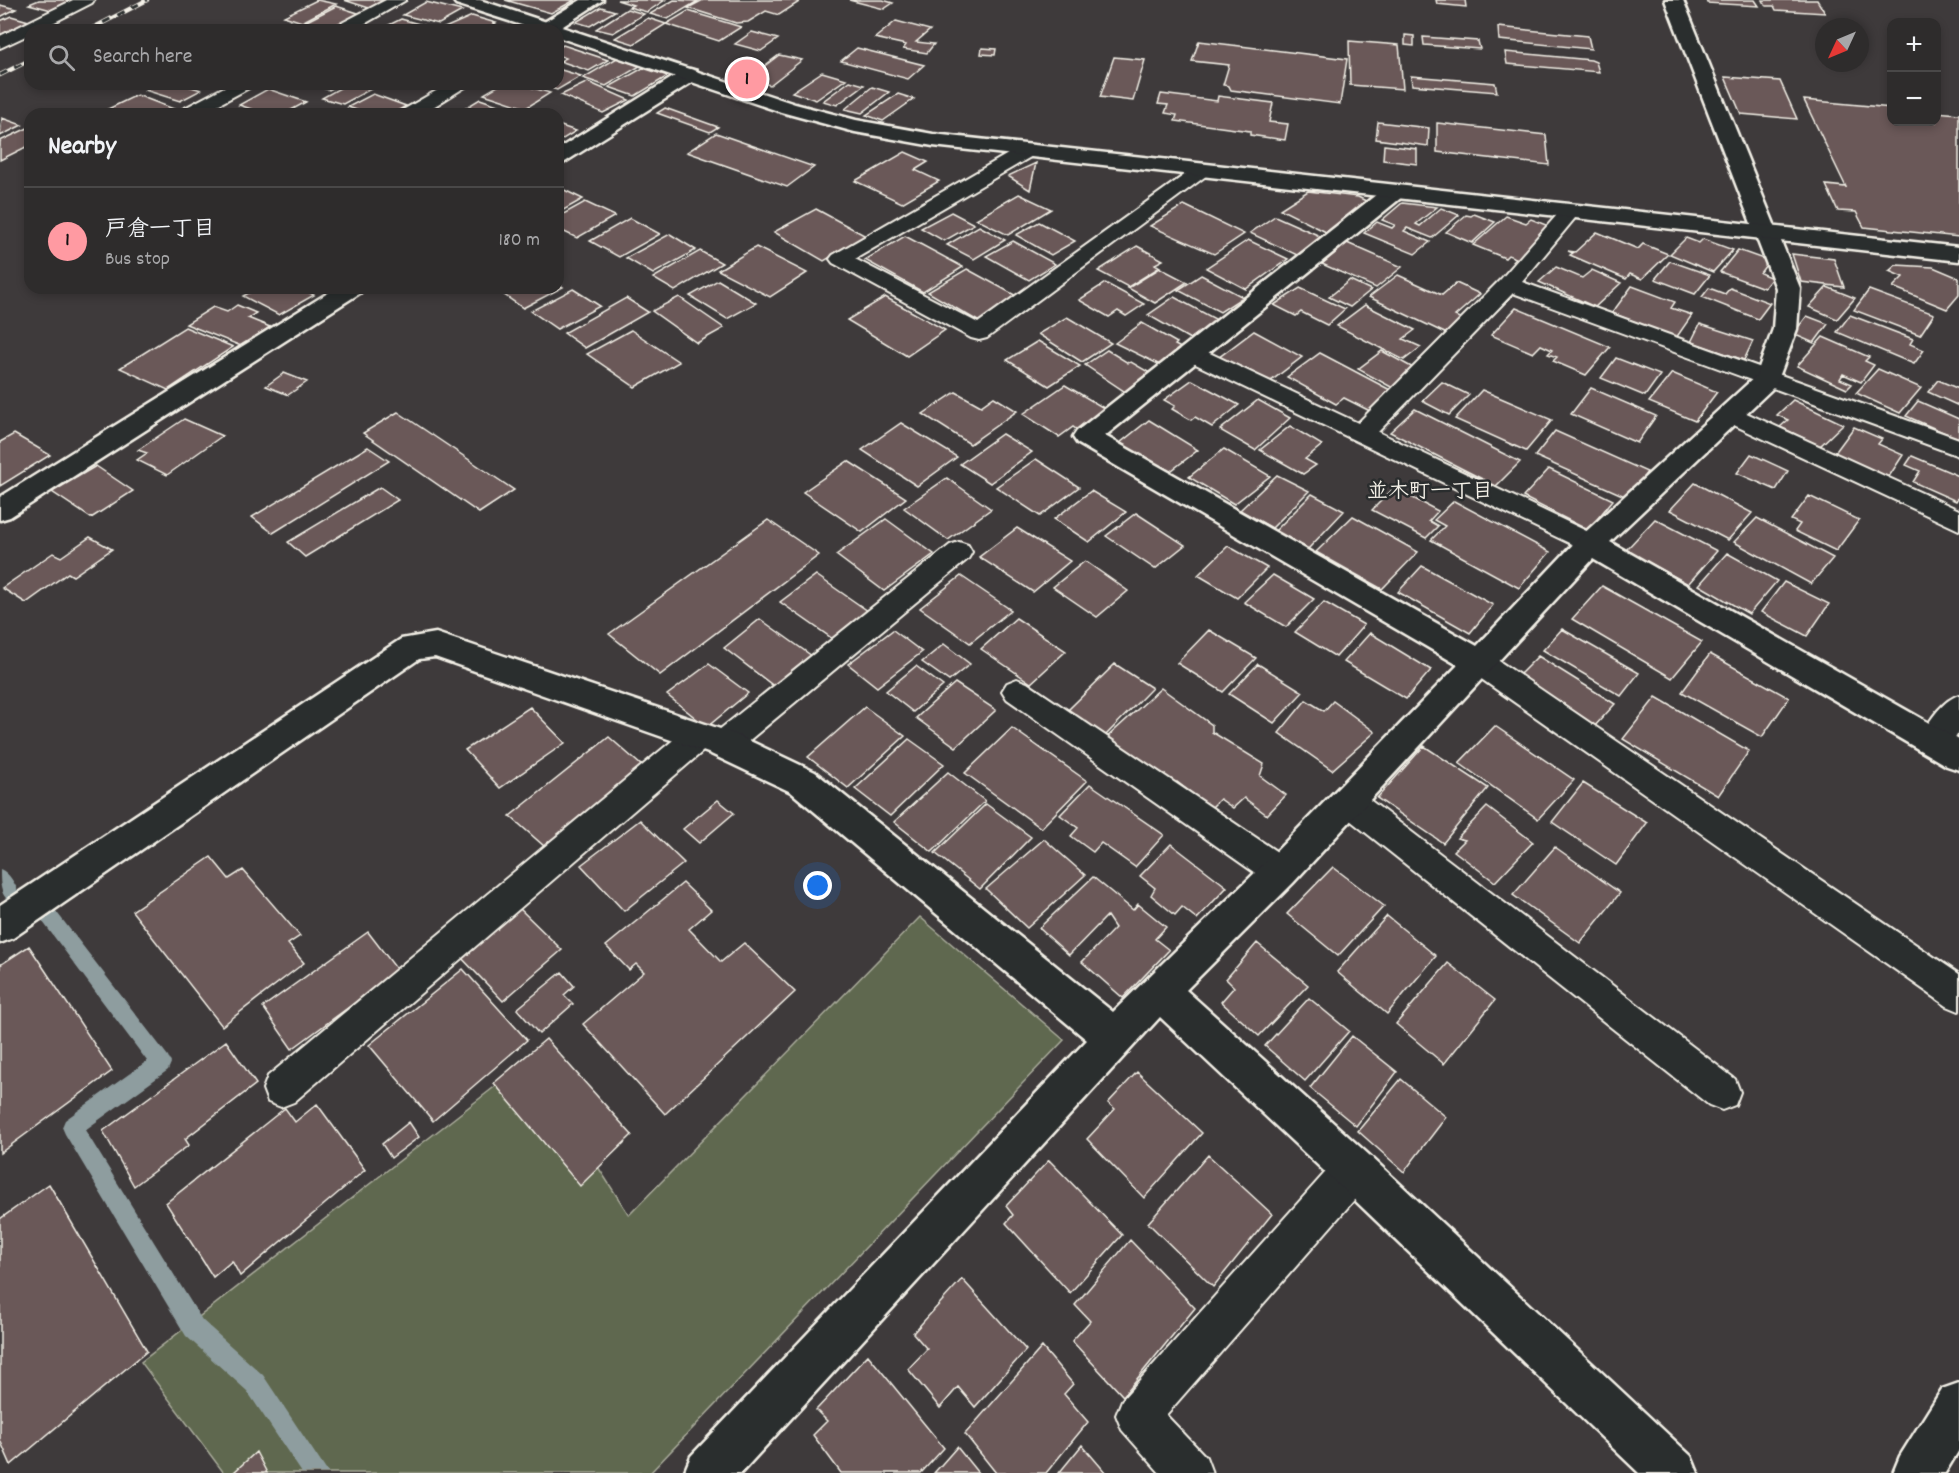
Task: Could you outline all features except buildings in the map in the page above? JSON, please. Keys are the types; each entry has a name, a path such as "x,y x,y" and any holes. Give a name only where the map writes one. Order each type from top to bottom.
{"street":[{"path":"462,0 536,24"},
{"path":"562,24 594,0"},
{"path":"708,1473 1159,991 1280,872 1590,544 1767,379 1785,329 1788,288 1674,0"},
{"path":"564,33 788,108 855,126 933,140 1959,254"},
{"path":"564,154 690,75"},
{"path":"1394,192 1086,437 1480,663"},
{"path":"0,510 342,294"},
{"path":"1590,544 1946,748"},
{"path":"0,926 412,648 436,645 712,740 803,782 1115,1038"},
{"path":"1159,991 1353,1170 1674,1473"},
{"path":"1917,1473 1959,1406"}],"lane":[{"path":"38,24 86,0"},
{"path":"353,24 398,0"},
{"path":"0,43 24,31"},
{"path":"198,108 232,90"},
{"path":"420,108 451,90"},
{"path":"1027,151 840,259 979,333 1204,170"},
{"path":"1361,435 1509,284 1570,212"},
{"path":"1509,284 1959,448"},
{"path":"1191,353 1590,544"},
{"path":"1731,414 1959,522"},
{"path":"281,1089 712,740 959,552"},
{"path":"1480,663 1959,994"},
{"path":"1017,691 1280,872"},
{"path":"1946,748 1959,707"},
{"path":"1347,800 1722,1092"},
{"path":"1190,1473 1137,1415 1353,1170"}],"green space":[{"path":"920,917 1064,1040 650,1473 224,1473 141,1362 529,1060 629,1215"}],"waterway":[{"path":"0,877 10,893"},
{"path":"49,916 161,1063 72,1127 194,1328 255,1383 316,1473"}],"railway":[{"path":"101,24 147,0"},
{"path":"0,75 24,63"}],"place":[{"name":"戸倉一丁目","path":"747,79"}],"district":[{"name":"並木町一丁目","path":"1430,490"}]}
